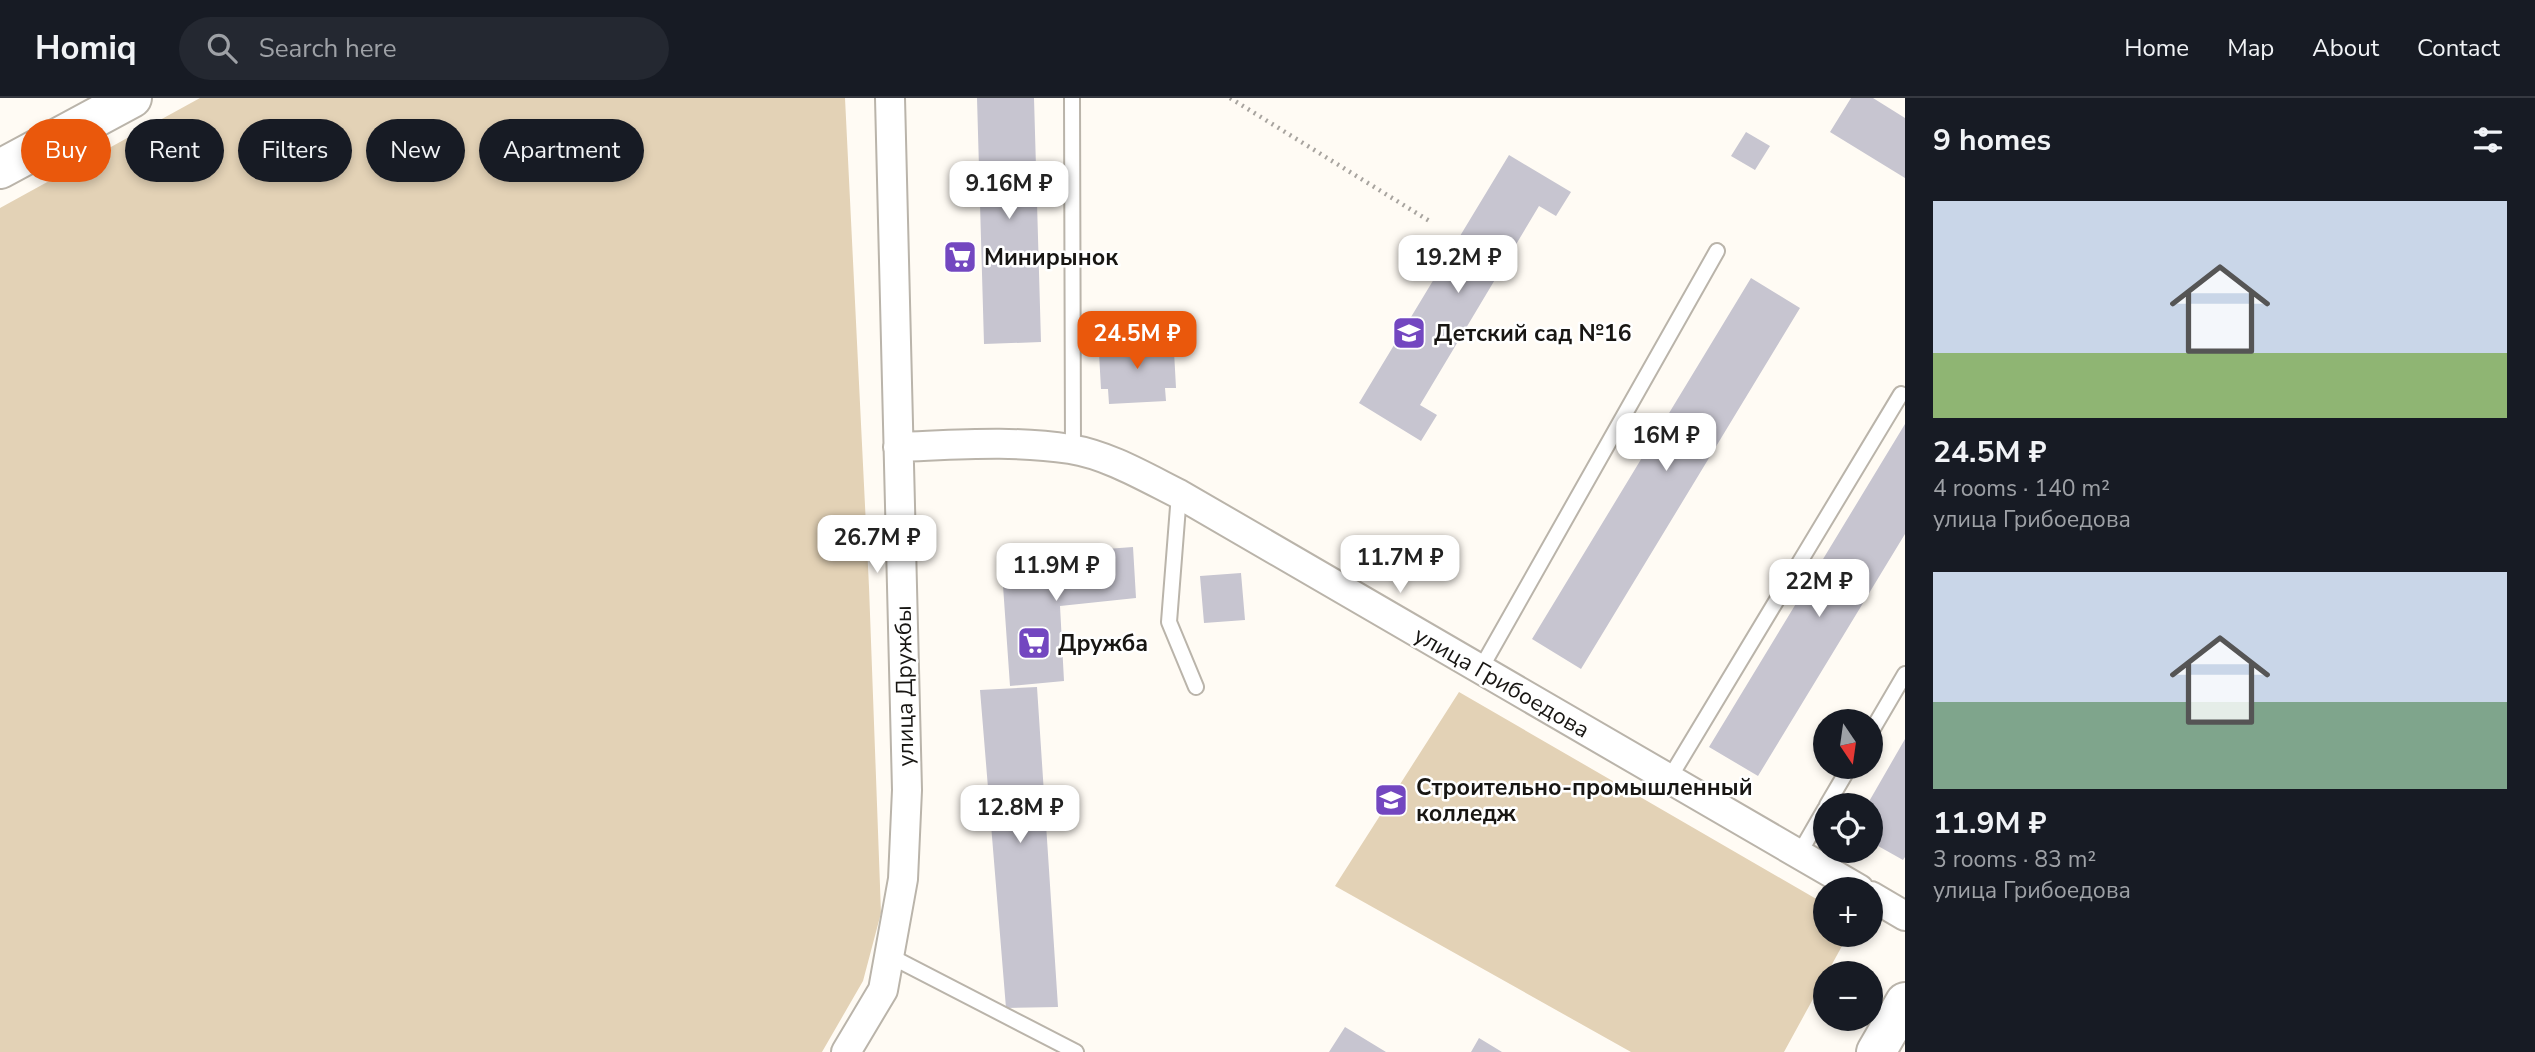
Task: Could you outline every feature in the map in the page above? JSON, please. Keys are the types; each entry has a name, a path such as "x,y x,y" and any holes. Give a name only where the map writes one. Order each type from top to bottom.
{"street":[{"path":"0,169 132,98"},
{"name":"улица Дружбы","path":"846,1052 883,990 903,879 907,790 890,98"},
{"name":"улица Грибоедова","path":"898,447 1017,444 1073,449 1126,467 1179,495 1838,877"},
{"path":"1883,903 1905,916"},
{"path":"1876,1052 1905,1002"}],"lane":[{"path":"1072,98 1073,449"},
{"path":"1480,670 1717,251"},
{"path":"1669,779 1901,394"},
{"path":"1179,495 1169,622 1196,687"},
{"path":"1883,712 1905,674"},
{"path":"1798,854 1813,829"},
{"path":"890,956 1076,1052"}],"path":[{"path":"1230,98 1431,222"}],"shaded area":[{"path":"200,98 845,98 869,587 881,913 863,981 822,1052 0,1052 0,208 47,182 111,182 111,147 125,139 125,182 224,182 224,119 162,119"},
{"path":"1459,692 1813,897 1813,947 1841,947 1834,961 1813,961 1813,999 1784,1052 1631,1052 1335,886"}],"building":[{"path":"977,98 1034,98 1041,342 984,344"},
{"path":"1851,98 1873,98 1905,118 1905,178 1830,132"},
{"path":"1746,132 1770,146 1755,170 1731,156"},
{"path":"1509,155 1571,192 1556,216 1539,206 1420,405 1437,415 1421,441 1359,403"},
{"path":"1751,278 1800,308 1581,669 1532,639"},
{"path":"1159,337 1160,351 1174,351 1176,388 1165,388 1166,401 1109,404 1108,389 1101,389 1099,353 1108,353 1107,340"},
{"path":"1905,424 1905,534 1758,776 1709,747"},
{"name":"Дружба","path":"1133,547 1136,598 1060,606 1064,681 1010,686 1001,557"},
{"path":"1241,573 1245,620 1204,623 1200,576"},
{"path":"1037,687 1058,1007 1006,1008 980,690"},
{"path":"1905,739 1903,860 1883,849 1883,793 1874,793"},
{"path":"1345,1027 1386,1052 1329,1052"},
{"path":"1479,1038 1502,1052 1471,1052"}],"place":[{"name":"Минирынок","path":"960,257"},
{"name":"Детский сад №16","path":"1409,333"},
{"name":"Дружба","path":"1034,643"},
{"name":"Строительно-промышленный колледж","path":"1391,800"}]}
